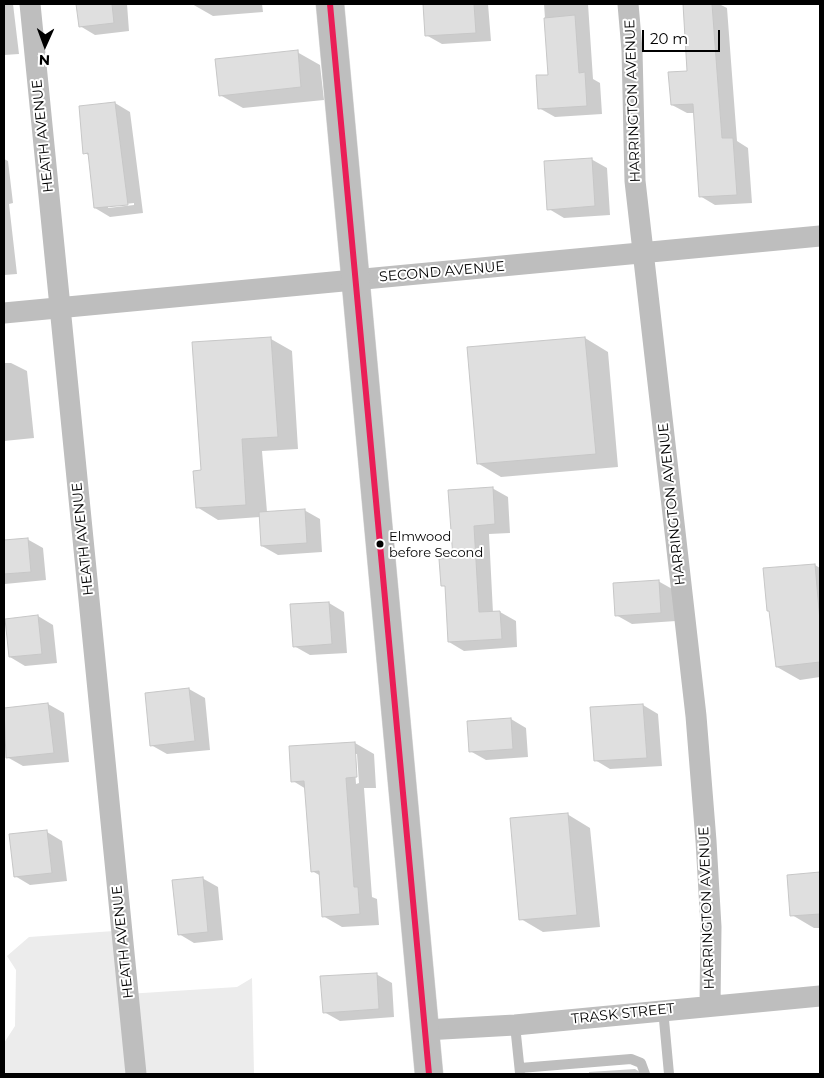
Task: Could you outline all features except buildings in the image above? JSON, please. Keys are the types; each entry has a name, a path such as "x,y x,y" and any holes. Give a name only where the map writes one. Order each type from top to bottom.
{"main road":[{"path":"330,4 430,1074"}],"street":[{"name":"HEATH AVENUE","path":"30,4 136,1074"},
{"name":"HARRINGTON AVENUE","path":"628,4 632,50 635,181 696,716 711,927 710,1005"},
{"name":"SECOND AVENUE","path":"4,313 820,236"},
{"name":"TRASK STREET","path":"425,1030 515,1024 820,996"}],"lane":[{"path":"663,1009 669,1074"},
{"path":"515,1024 520,1071 631,1059 641,1063 645,1074"}],"shaded area":[{"path":"114,931 127,994 237,987 252,978 254,1074 4,1074 4,1043 15,1026 16,970 7,956 29,937"}],"transit line":[{"name":"20","path":"330,4 429,1074"}],"place":[{"name":"Elmwood before Second","path":"380,544"}]}
